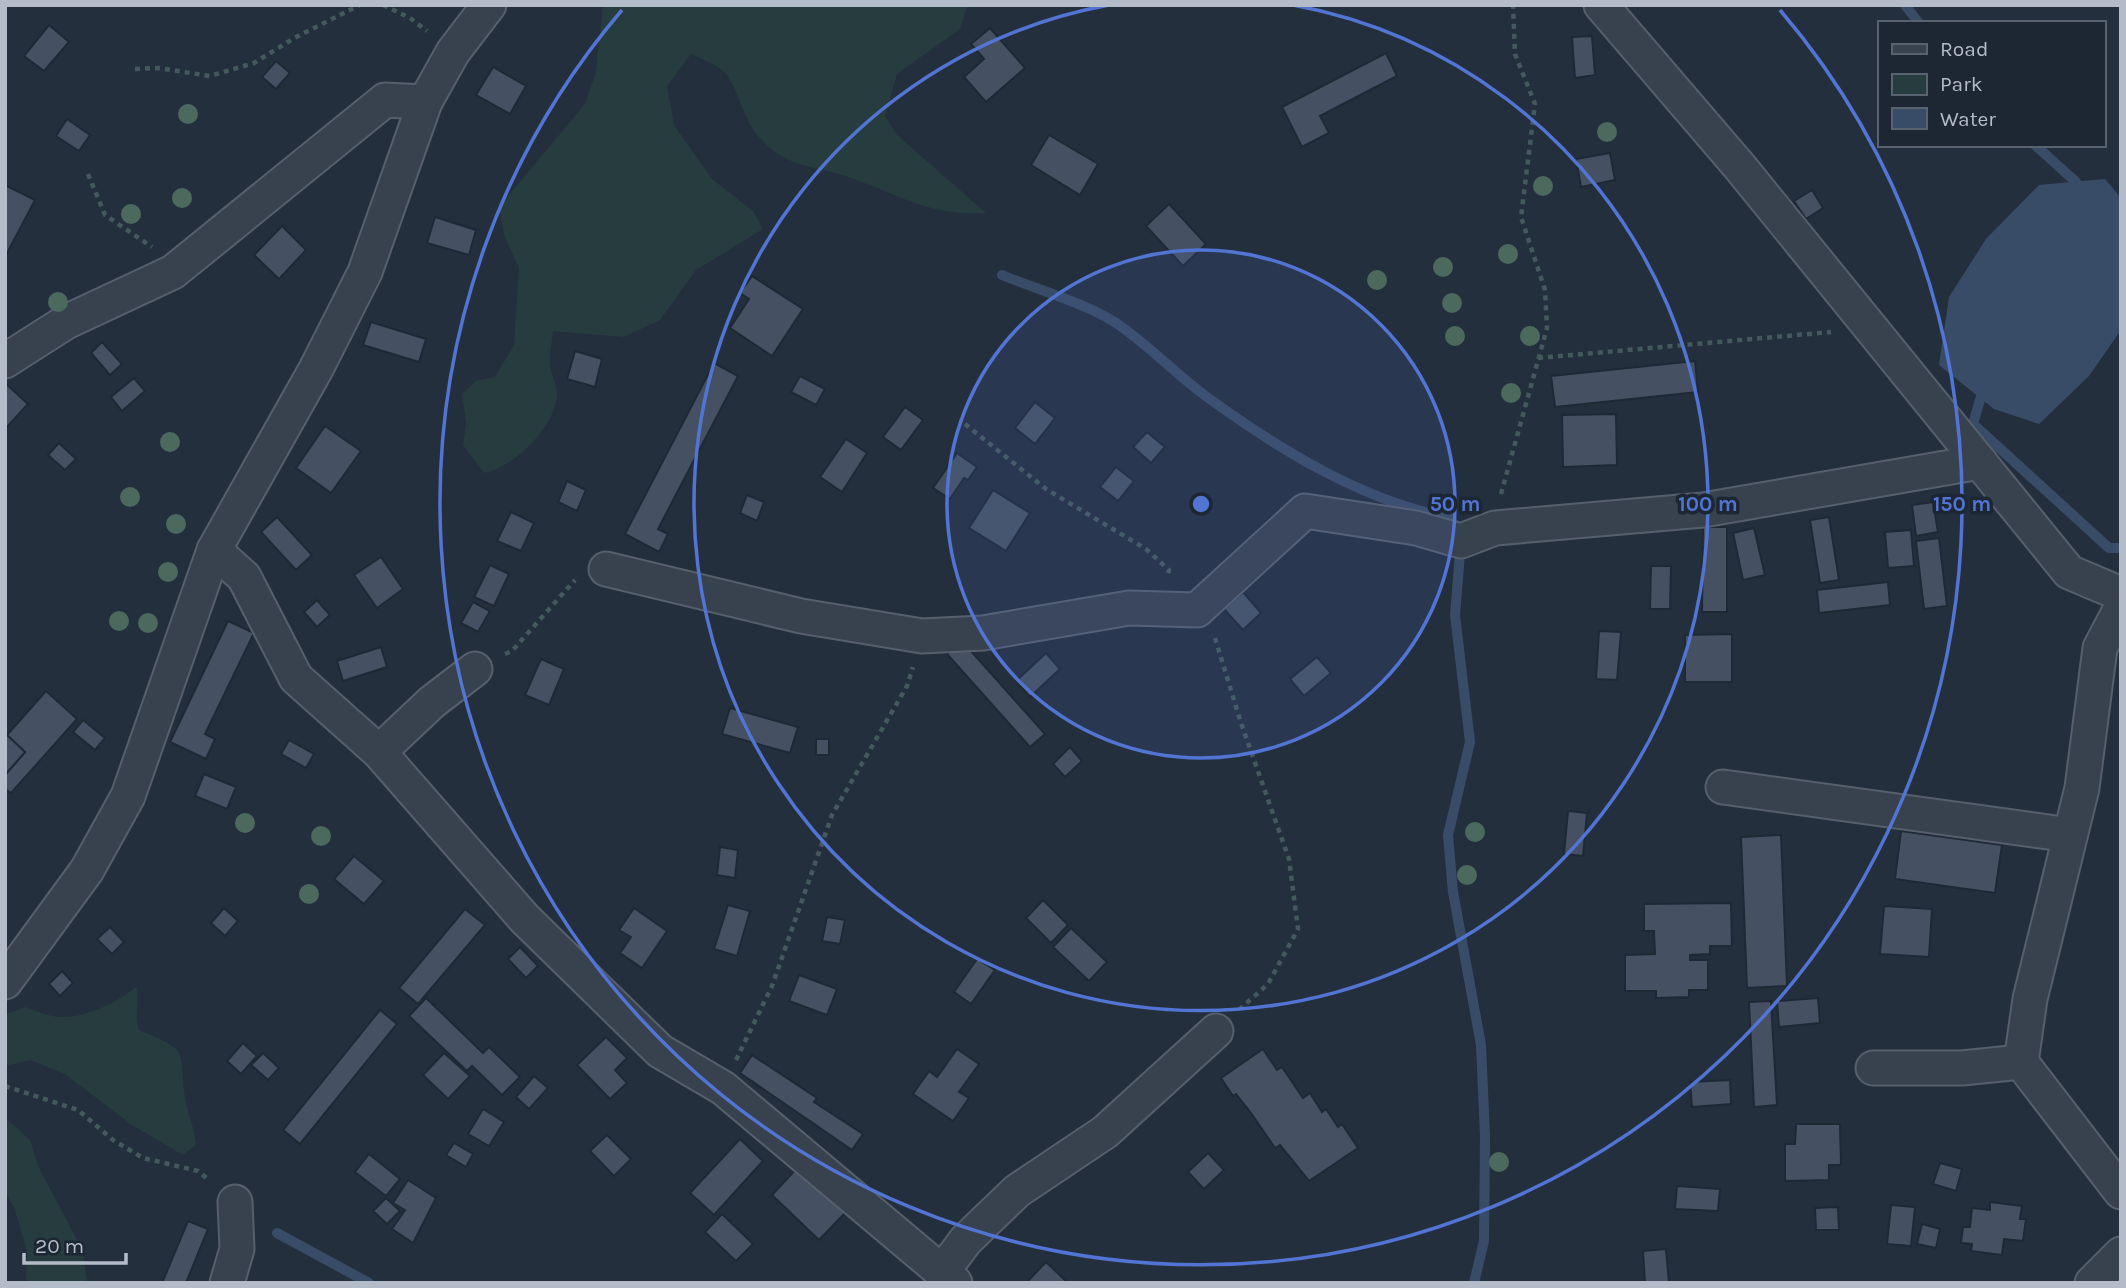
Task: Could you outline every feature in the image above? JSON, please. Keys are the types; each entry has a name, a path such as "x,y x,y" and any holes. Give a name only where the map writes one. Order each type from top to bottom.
{"street":[{"path":"5,982 87,870 128,796 214,550 316,369 365,272 425,102 453,52 489,5"},
{"path":"1601,5 1740,167 2069,572 2121,594"},
{"path":"5,361 66,322 173,272 385,100 425,102"},
{"path":"606,569 801,616 922,636 983,633 1129,608 1197,610 1305,511 1416,528 1461,541 1495,528 1703,510 1980,462"},
{"path":"214,550 244,577 296,678 379,752 525,919 660,1051 723,1088 949,1278 967,1240 1017,1191 1105,1132 1216,1031"},
{"path":"2121,608 2100,648 2082,788 2030,999 2021,1062 2121,1192"},
{"path":"379,752 432,702 475,668"},
{"path":"1723,788 2070,835"},
{"path":"1873,1068 1962,1068 2021,1062"},
{"path":"227,1283 237,1249 235,1202"},
{"path":"2092,1283 2121,1254"}],"path":[{"path":"135,69 158,68 210,76 221,73 254,63 296,37 360,5"},
{"path":"383,5 410,18 453,52"},
{"path":"1495,528 1503,483 1547,328 1545,289 1521,217 1535,104 1515,54 1513,5"},
{"path":"88,174 105,215 152,246 173,272"},
{"path":"1538,358 1847,330 1865,322"},
{"path":"965,424 1046,489 1146,550 1169,570 1164,607"},
{"path":"475,668 512,651 571,582 606,569"},
{"path":"1197,610 1219,644 1241,723 1289,859 1298,929 1268,984 1216,1031"},
{"path":"723,1088 772,986 832,815 907,686 922,636"},
{"path":"5,1086 78,1110 113,1140 143,1158 198,1171 235,1202"}],"green space":[{"path":"603,5 971,5 966,9 960,29 897,74 885,116 897,135 986,213 933,208 781,156 754,130 724,72 691,54 667,86 674,125 712,179 753,211 763,229 696,270 660,320 624,337 553,331 550,364 557,397 548,422 519,455 484,473 463,445 466,423 462,394 476,381 495,377 514,345 519,268 504,235 499,207 585,104 596,72"},
{"path":"136,987 139,1030 174,1048 181,1060 186,1103 196,1145 183,1155 132,1125 65,1074 30,1060 5,1066 5,1015 25,1007 52,1016 86,1014 108,1005"},
{"path":"5,1118 30,1140 39,1168 83,1251 87,1283 26,1283 27,1251 15,1210 5,1191"}],"water":[{"path":"2105,179 2121,198 2121,330 2089,376 2039,424 1994,409 1939,365 1949,297 1986,239 2039,185"}],"building":[{"path":"49,25 69,42 44,71 24,56"},
{"path":"990,28 1025,68 986,102 964,77 984,59 971,44"},
{"path":"1592,36 1595,75 1575,78 1572,37"},
{"path":"1386,53 1397,76 1320,116 1329,133 1302,147 1282,107"},
{"path":"276,61 290,73 276,89 262,77"},
{"path":"493,67 526,86 510,114 476,95"},
{"path":"67,119 90,135 79,151 56,136"},
{"path":"1049,135 1098,164 1080,195 1031,165"},
{"path":"1610,153 1615,180 1581,187 1576,159"},
{"path":"5,185 35,200 5,257"},
{"path":"1812,190 1823,208 1806,219 1794,201"},
{"path":"1169,204 1206,244 1183,266 1146,226"},
{"path":"435,217 476,230 469,255 427,243"},
{"path":"282,226 306,250 279,279 254,255"},
{"path":"752,276 803,309 772,356 730,328 749,299 740,293"},
{"path":"371,322 426,339 419,362 363,345"},
{"path":"102,342 122,364 110,375 91,353"},
{"path":"575,351 602,359 595,387 567,379"},
{"path":"1695,361 1698,392 1555,407 1551,376"},
{"path":"714,363 738,376 658,529 668,534 659,552 625,534"},
{"path":"800,376 825,389 816,405 791,392"},
{"path":"134,378 145,391 122,411 111,397"},
{"path":"5,383 28,404 5,429"},
{"path":"1035,402 1055,418 1035,444 1015,428"},
{"path":"905,407 923,420 901,450 883,437"},
{"path":"1616,414 1617,465 1563,467 1562,415"},
{"path":"325,426 361,451 331,493 296,468"},
{"path":"1147,432 1165,447 1151,463 1133,447"},
{"path":"846,439 867,453 842,492 820,477"},
{"path":"59,443 76,459 65,470 48,455"},
{"path":"957,453 977,467 968,480 964,478 950,499 933,488"},
{"path":"1116,467 1134,481 1118,501 1100,487"},
{"path":"567,481 586,490 577,511 558,502"},
{"path":"993,490 1030,513 1006,551 969,528"},
{"path":"747,495 764,502 757,521 740,513"},
{"path":"1933,502 1938,532 1916,536 1912,505"},
{"path":"511,512 534,523 521,551 497,541"},
{"path":"277,517 312,555 296,570 261,532"},
{"path":"1829,517 1839,580 1820,583 1810,520"},
{"path":"1703,527 1727,527 1727,612 1702,612"},
{"path":"1754,528 1765,575 1743,580 1733,533"},
{"path":"1911,530 1914,566 1888,568 1885,532"},
{"path":"1939,538 1947,606 1924,609 1916,541"},
{"path":"381,557 403,589 377,608 354,575"},
{"path":"490,565 509,574 494,606 474,597"},
{"path":"1651,566 1671,566 1670,609 1650,609"},
{"path":"1888,582 1890,605 1819,613 1817,590"},
{"path":"1243,592 1261,613 1243,630 1224,609"},
{"path":"317,600 330,615 317,627 304,612"},
{"path":"473,602 490,611 478,632 461,623"},
{"path":"228,621 254,633 205,734 215,739 206,759 170,742"},
{"path":"1599,631 1621,632 1617,680 1596,679"},
{"path":"1732,634 1732,682 1685,682 1685,635"},
{"path":"962,641 1045,734 1030,747 947,654"},
{"path":"381,647 387,667 343,681 337,661"},
{"path":"1046,653 1060,669 1030,697 1016,681"},
{"path":"1317,657 1331,673 1304,696 1290,679"},
{"path":"541,659 564,669 549,705 525,695"},
{"path":"46,691 77,719 11,793 5,789 5,775 25,752 7,735"},
{"path":"730,708 798,727 790,753 722,734"},
{"path":"83,720 105,738 95,750 73,732"},
{"path":"7,735 25,752 5,775 5,737"},
{"path":"816,739 829,739 829,755 816,755"},
{"path":"289,740 314,754 306,768 281,754"},
{"path":"1070,747 1082,761 1065,777 1053,764"},
{"path":"204,774 236,787 227,809 195,796"},
{"path":"1568,811 1587,813 1583,856 1564,854"},
{"path":"1901,831 2002,845 1995,893 1895,879"},
{"path":"1781,835 1787,986 1747,988 1741,837"},
{"path":"720,847 738,850 735,878 717,875"},
{"path":"354,856 384,881 364,904 334,879"},
{"path":"1043,900 1068,925 1051,943 1026,918"},
{"path":"1731,903 1732,946 1710,946 1710,954 1690,955 1690,960 1708,960 1708,990 1689,990 1689,997 1656,998 1656,991 1625,991 1625,955 1655,954 1654,931 1644,931 1644,904"},
{"path":"728,905 750,911 737,956 714,949"},
{"path":"1884,906 1932,909 1929,957 1880,954"},
{"path":"224,908 238,921 225,936 211,923"},
{"path":"634,908 667,931 642,968 620,953 631,937 619,930"},
{"path":"465,909 485,925 418,1004 399,988"},
{"path":"827,917 845,920 840,944 822,941"},
{"path":"110,927 124,942 112,954 97,939"},
{"path":"1071,928 1107,962 1089,981 1053,947"},
{"path":"520,947 538,966 526,978 508,959"},
{"path":"977,959 995,970 971,1004 954,992"},
{"path":"62,971 73,983 60,996 49,984"},
{"path":"799,975 837,989 827,1015 789,1001"},
{"path":"426,998 483,1053 489,1047 520,1077 502,1095 472,1066 467,1071 409,1016"},
{"path":"1818,998 1820,1023 1779,1027 1777,1001"},
{"path":"1771,1001 1777,1105 1754,1107 1749,1002"},
{"path":"380,1010 397,1024 300,1144 283,1130"},
{"path":"606,1037 627,1058 615,1070 627,1083 610,1099 577,1065"},
{"path":"243,1043 257,1056 241,1074 227,1061"},
{"path":"957,1049 979,1064 959,1092 969,1098 953,1121 913,1094 929,1071 937,1077"},
{"path":"1263,1049 1277,1070 1282,1067 1303,1098 1310,1093 1322,1112 1326,1109 1338,1127 1342,1124 1358,1148 1309,1181 1280,1145 1275,1148 1251,1113 1236,1094 1233,1096 1221,1078"},
{"path":"263,1053 279,1068 268,1080 251,1065"},
{"path":"444,1053 470,1076 448,1099 423,1075"},
{"path":"752,1055 817,1098 814,1102 863,1134 852,1150 740,1073"},
{"path":"534,1076 548,1088 529,1109 516,1097"},
{"path":"1730,1080 1731,1104 1692,1107 1690,1082"},
{"path":"483,1109 504,1122 489,1146 468,1134"},
{"path":"1796,1124 1840,1124 1841,1165 1829,1165 1829,1180 1785,1181 1785,1144 1795,1144"},
{"path":"607,1135 631,1159 614,1176 590,1151"},
{"path":"740,1139 763,1161 714,1215 690,1193"},
{"path":"454,1143 473,1154 466,1167 446,1155"},
{"path":"1208,1153 1224,1170 1204,1189 1188,1172"},
{"path":"369,1154 400,1179 386,1196 355,1172"},
{"path":"1940,1163 1962,1169 1956,1191 1933,1184"},
{"path":"798,1167 845,1213 819,1240 772,1195"},
{"path":"408,1180 436,1198 413,1243 392,1229 405,1210 393,1203"},
{"path":"1677,1186 1720,1189 1718,1211 1675,1209"},
{"path":"386,1198 400,1211 387,1224 373,1211"},
{"path":"1990,1202 2022,1206 2020,1219 2026,1219 2023,1241 2004,1239 2002,1255 1971,1251 1972,1244 1961,1243 1963,1227 1970,1227 1972,1208 1990,1210"},
{"path":"1891,1205 1915,1207 1911,1246 1887,1244"},
{"path":"1838,1207 1839,1230 1816,1230 1815,1208"},
{"path":"722,1214 753,1244 736,1261 705,1232"},
{"path":"188,1221 208,1229 186,1283 162,1283"},
{"path":"1922,1224 1940,1229 1936,1248 1917,1244"},
{"path":"1666,1249 1669,1283 1645,1283 1643,1251"},
{"path":"1046,1262 1068,1283 1026,1283"}],"waterway":[{"path":"1905,5 1917,21"},
{"path":"2037,147 2076,182 2079,193"},
{"path":"1002,275 1104,316 1140,341 1207,397 1263,436 1353,486 1417,510 1450,518 1461,541 1455,615 1470,742 1448,835 1453,892 1481,1045 1485,1136 1484,1241 1474,1283"},
{"path":"1984,386 1973,424 2109,548 2121,548"},
{"path":"277,1233 369,1283"}]}
